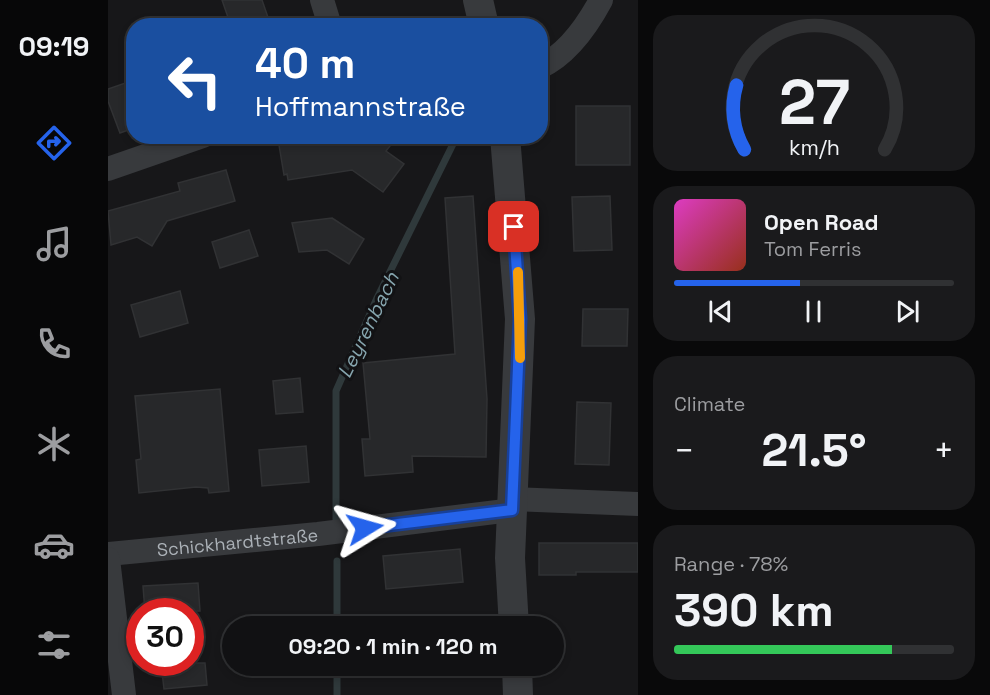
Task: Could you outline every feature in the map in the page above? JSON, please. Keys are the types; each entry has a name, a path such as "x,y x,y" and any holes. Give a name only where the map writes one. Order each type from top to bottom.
{"street":[{"path":"322,0 328,18"},
{"path":"478,0 482,18"},
{"path":"548,63 587,27 601,0"},
{"path":"108,169 180,144"},
{"path":"506,144 520,319 510,558 513,616"},
{"name":"Schickhardtstraße","path":"108,554 318,534 512,504 638,504"},
{"path":"108,559 124,695"},
{"path":"517,676 518,695"}],"building":[{"path":"222,0 262,0 268,18 228,18"},
{"path":"126,83 126,131 120,133 108,101 108,89"},
{"path":"576,106 630,106 630,165 576,165"},
{"path":"387,144 390,146 386,151 404,164 383,192 352,170 288,180 287,174 284,175 279,145"},
{"path":"226,170 235,201 167,221 152,246 137,237 111,245 108,211 180,191 178,183"},
{"path":"473,196 487,399 486,457 412,456 413,472 365,476 362,439 370,439 363,363 455,354 445,198"},
{"path":"610,196 612,250 574,251 572,197"},
{"path":"332,218 364,239 349,264 327,250 299,252 292,223"},
{"path":"249,230 258,256 220,268 212,242"},
{"path":"180,291 188,323 140,337 131,305"},
{"path":"583,309 628,309 627,346 582,346"},
{"path":"300,378 303,412 276,414 273,381"},
{"path":"220,389 229,491 209,493 208,488 196,487 139,493 136,460 141,459 135,396"},
{"path":"577,402 611,403 609,465 575,464"},
{"path":"306,446 309,482 262,486 259,450"},
{"path":"539,543 638,543 638,572 576,572 576,575 539,575"},
{"path":"460,549 463,582 386,589 383,556"},
{"path":"198,583 199,598 144,598 143,586"},
{"path":"205,663 207,685 164,689 162,676 204,676"}],"waterway":[{"name":"Leyrenbach","path":"336,526 336,391 377,298 453,144"},
{"name":"Leyrenbach","path":"337,561 337,616"},
{"name":"Leyrenbach","path":"337,676 337,695"}],"slow traffic":[{"path":"518,272 520,358"}],"route":[{"path":"365,528 512,510 517,435 520,319 514,227"}]}
